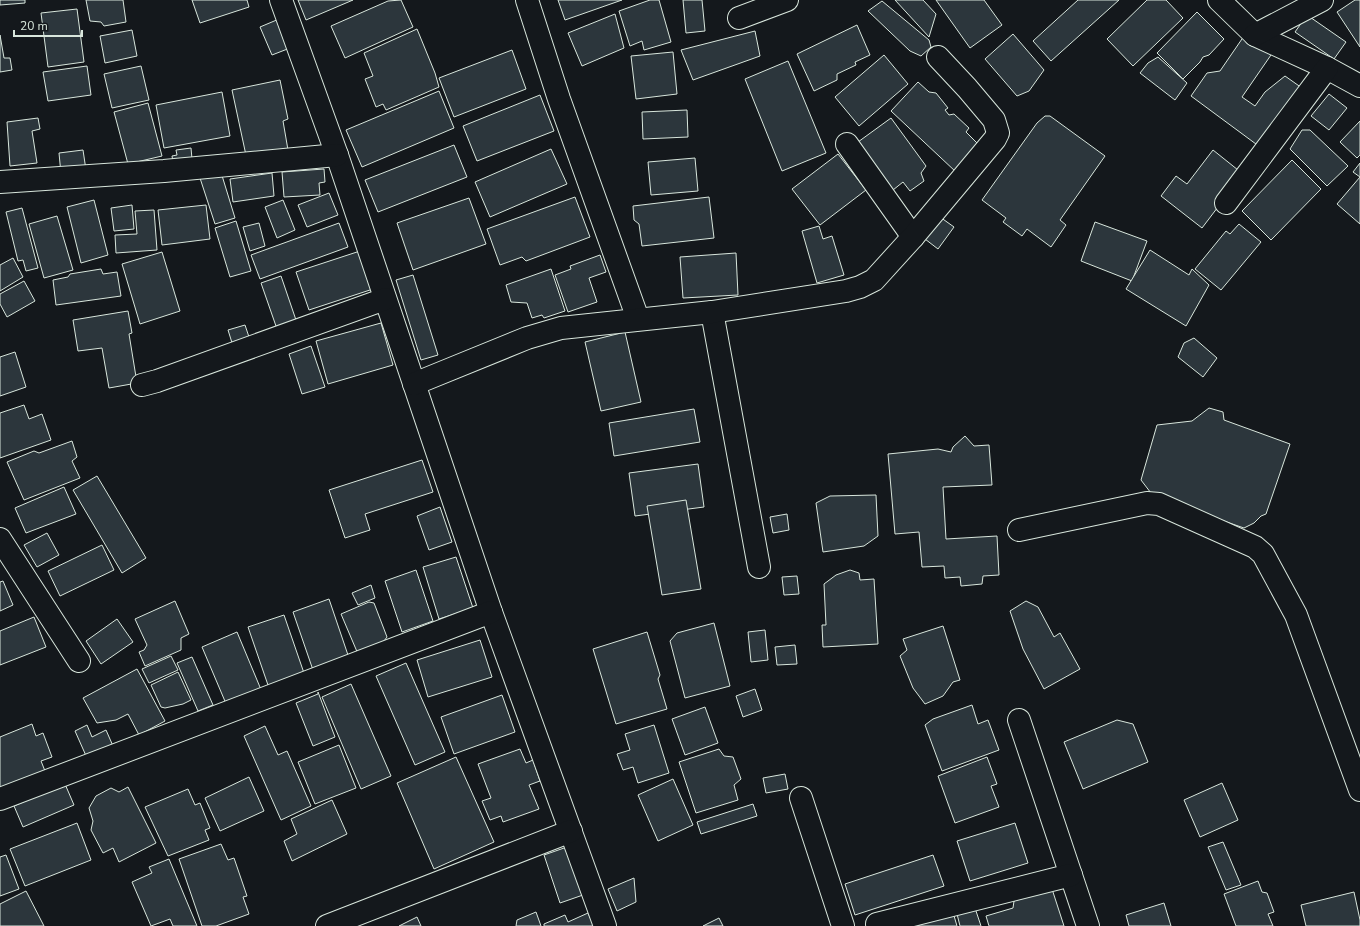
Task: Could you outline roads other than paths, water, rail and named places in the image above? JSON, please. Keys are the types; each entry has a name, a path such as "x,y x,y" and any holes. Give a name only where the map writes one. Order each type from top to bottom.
{"street":[{"path":"280,0 337,155 491,612 605,926"},
{"path":"527,0 559,99 638,319"},
{"path":"739,18 787,0"},
{"path":"1219,0 1254,35 1327,68 1360,86"},
{"path":"1254,35 1322,0"},
{"path":"414,384 527,338 561,328 712,312 846,291 860,287 874,280 913,237 995,139 998,132 994,120 938,57"},
{"path":"1226,203 1327,68"},
{"path":"847,144 913,237"},
{"path":"0,182 164,171 337,155"},
{"path":"142,385 164,379 386,299"},
{"path":"712,312 759,567"},
{"path":"1019,530 1147,503 1159,504 1255,547 1263,554 1296,615 1360,790"},
{"path":"0,539 79,661"},
{"path":"0,799 491,612"},
{"path":"1019,720 1088,926"},
{"path":"801,798 843,926"},
{"path":"327,926 571,831"},
{"path":"877,924 1071,875"}]}
